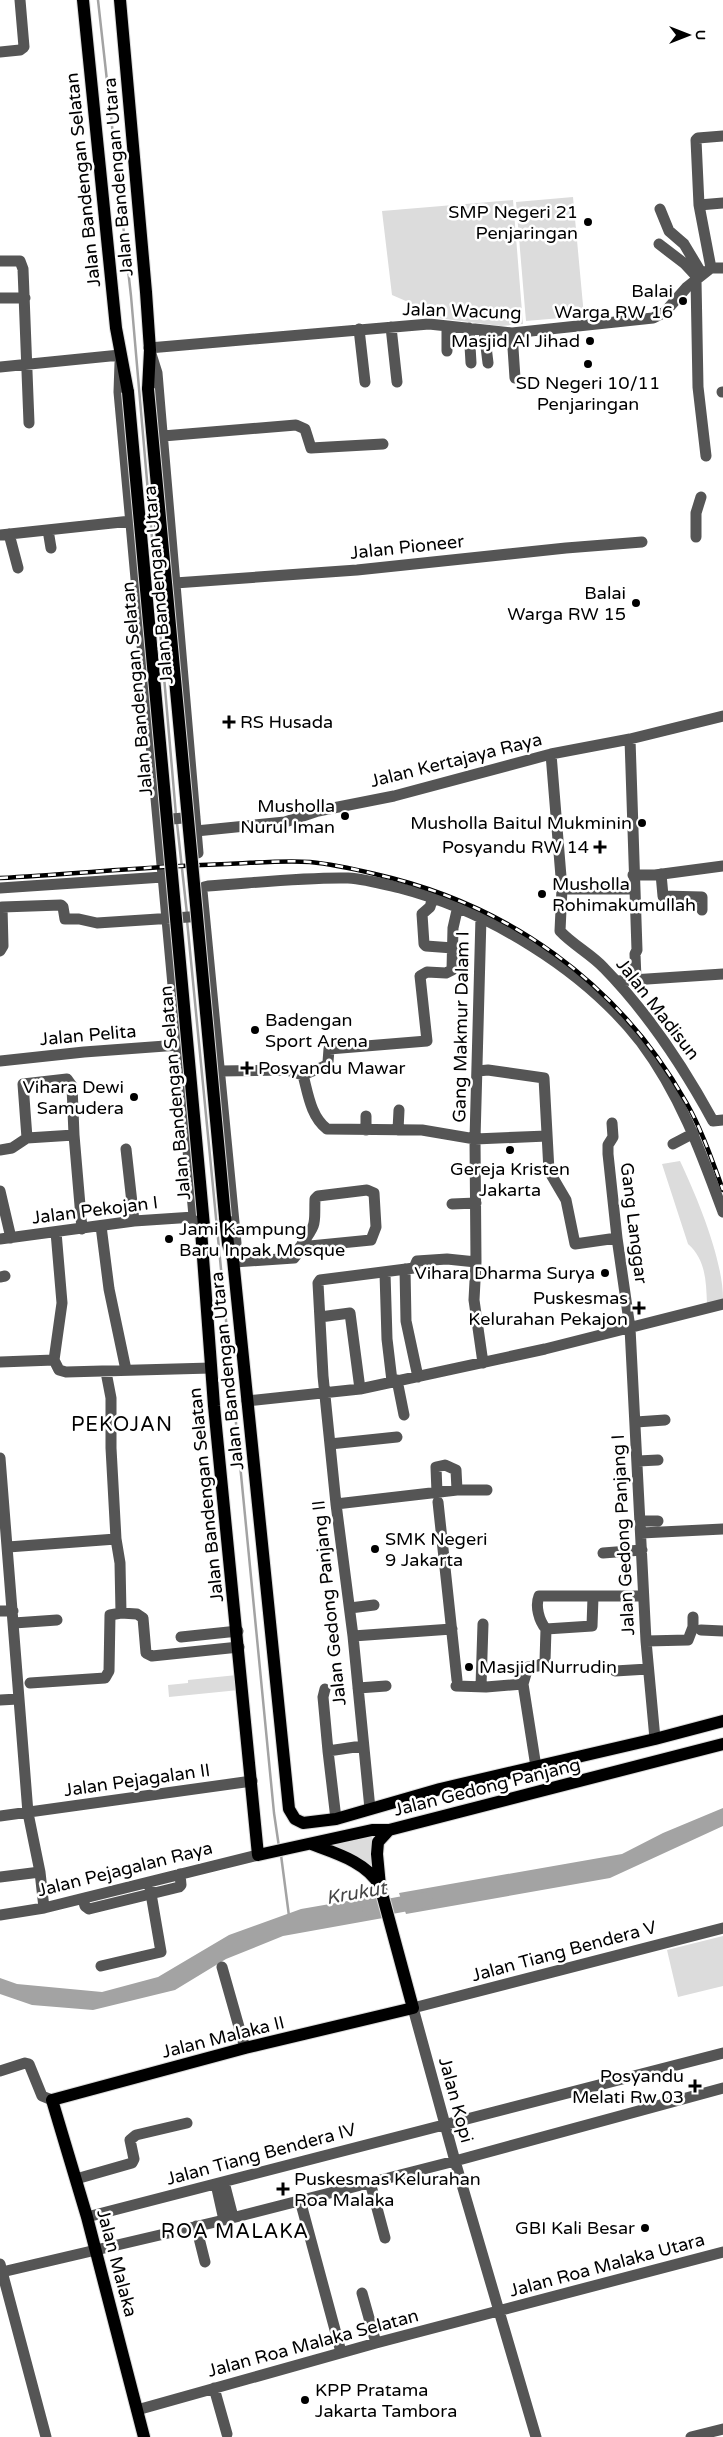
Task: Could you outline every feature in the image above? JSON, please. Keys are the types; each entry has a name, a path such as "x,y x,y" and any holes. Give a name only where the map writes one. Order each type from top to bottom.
{"main road":[{"name":"Jalan Bandengan Selatan","path":"83,0 120,356 128,392 199,1216 204,1226 201,1230 211,1368 238,1631 258,1855"},
{"name":"Jalan Bandengan Utara","path":"120,0 149,349 148,388 225,1218 228,1244 233,1260 289,1809 296,1819"},
{"name":"Jalan Gedong Panjang","path":"296,1819 303,1823 336,1819 536,1766 655,1739 723,1721"},
{"path":"655,1739 659,1760"},
{"name":"Jalan Gedong Panjang","path":"258,1855 372,1830 389,1830 723,1744"},
{"name":"Jalan Kopi","path":"389,1830 378,1842 377,1854 381,1889 413,2008"},
{"name":"Jalan Kopi","path":"308,1843 357,1863 376,1878 381,1889"},
{"name":"Jalan Malaka II","path":"47,2098 413,2008"},
{"name":"Jalan Malaka","path":"47,2098 76,2179 87,2217 144,2437"}],"street":[{"path":"0,52 20,50 24,47 20,0"},
{"path":"723,136 696,140 699,205 711,268 723,268"},
{"path":"699,205 723,204"},
{"path":"660,209 669,231 684,244 698,269 698,387 706,456"},
{"path":"659,244 685,264 698,278"},
{"path":"0,261 21,262 25,298 29,423"},
{"name":"Jalan Wacung","path":"149,349 429,324 512,333 653,318 665,312 698,278 711,268"},
{"path":"0,298 25,298"},
{"path":"447,326 447,351"},
{"path":"391,327 397,382"},
{"path":"469,328 471,363"},
{"path":"359,329 365,382"},
{"path":"484,330 488,363"},
{"path":"512,333 515,378"},
{"name":"Jalan Bandengan Utara","path":"149,349 156,374 163,436 194,817"},
{"path":"0,367 120,356"},
{"name":"Jalan Bandengan Selatan","path":"120,356 119,392 126,521 163,877 170,918 179,1044 199,1216"},
{"path":"163,436 296,425 305,429 311,448 383,444"},
{"path":"696,536 696,513 701,497"},
{"path":"18,568 4,535 126,521"},
{"path":"48,530 51,548"},
{"name":"Jalan Pioneer","path":"175,583 357,570 642,542"},
{"name":"Jalan Kertajaya Raya","path":"196,831 285,822 318,811 394,796 551,754 630,739 723,716"},
{"path":"630,739 633,875 637,950 635,954 636,979"},
{"path":"551,754 562,889 634,889"},
{"path":"158,820 194,817 198,853"},
{"path":"633,875 661,874 723,866"},
{"path":"661,874 664,896 702,897 702,910"},
{"path":"0,888 163,877"},
{"path":"300,1247 372,1240 376,1227 374,1192 367,1190 318,1196 315,1199 315,1224 300,1247 294,1258 233,1260 236,1244 203,916 202,891 204,887 348,878 380,883 433,897 481,916 508,932 580,981 641,1043 694,1133 723,1212"},
{"name":"Jalan Madisun","path":"562,889 560,931 617,981 655,1029 718,1120"},
{"path":"433,897 430,907 422,914 424,944 426,946 453,948"},
{"path":"0,951 3,946 2,907 61,905 65,919 78,919 97,923 203,916"},
{"path":"220,1071 287,1070 303,1075 327,1064 329,1049 426,1042 420,976 426,972 446,973 452,970 453,928 458,906"},
{"name":"Gang Makmur Dalam I","path":"481,916 475,1139 476,1262 474,1300 483,1363"},
{"path":"617,981 723,974"},
{"name":"Jalan Pelita","path":"0,1061 179,1044"},
{"path":"478,1071 488,1070 544,1078 549,1170 566,1200 574,1244 617,1238"},
{"path":"303,1075 314,1114 320,1124 327,1129 444,1132 475,1139 547,1136"},
{"path":"27,1138 23,1084 68,1080 72,1086 82,1229"},
{"path":"398,1130 399,1110"},
{"path":"366,1116 366,1130"},
{"name":"Gang Langgar","path":"612,1123 613,1137 608,1148 617,1238 630,1328"},
{"path":"673,1144 694,1133"},
{"path":"0,1150 12,1148 27,1138 74,1135"},
{"path":"126,1149 134,1221"},
{"path":"0,1191 5,1239"},
{"path":"452,1204 476,1203"},
{"name":"Jalan Pekojan I","path":"5,1239 134,1221 199,1216"},
{"path":"102,1226 108,1289 126,1370"},
{"path":"56,1232 62,1303 54,1360 59,1370 66,1372 106,1372 211,1368"},
{"path":"404,1415 386,1339 385,1274 414,1268 417,1261 447,1259 476,1262"},
{"path":"405,1269 406,1321 418,1376"},
{"name":"Jalan Gedong Panjang II","path":"370,1809 362,1746 350,1608 330,1444 318,1281 385,1274"},
{"path":"247,1401 360,1389 483,1363 723,1304"},
{"path":"320,1317 350,1313 360,1389"},
{"name":"Jalan Gedong Panjang I","path":"630,1328 646,1641 655,1739"},
{"path":"0,1362 54,1360"},
{"path":"106,1372 111,1398 111,1448 116,1539 120,1563 121,1613"},
{"path":"636,1422 664,1420"},
{"path":"330,1444 397,1437"},
{"path":"0,1458 14,1623 24,1684 18,1699 28,1813 40,1872 44,1908"},
{"path":"638,1461 658,1460"},
{"path":"457,1490 456,1470 445,1465 436,1468 457,1683 481,1686 524,1679"},
{"path":"336,1504 438,1497 457,1490 487,1490"},
{"path":"641,1521 658,1520"},
{"path":"641,1533 723,1530"},
{"path":"8,1547 116,1539"},
{"path":"603,1553 642,1550"},
{"path":"536,1766 524,1679 528,1667 538,1666 545,1661 546,1629 540,1618 538,1596 644,1596"},
{"path":"546,1629 592,1626 593,1596"},
{"path":"350,1608 374,1605"},
{"path":"0,1611 13,1611"},
{"path":"24,1684 105,1678 109,1671 110,1615 121,1613 137,1614 142,1618 144,1650 148,1655 239,1647"},
{"path":"646,1641 688,1640 693,1627 693,1617"},
{"path":"14,1623 58,1620"},
{"path":"481,1686 483,1624"},
{"path":"353,1636 452,1629"},
{"path":"701,1630 723,1631"},
{"path":"181,1636 238,1631"},
{"path":"615,1671 648,1668"},
{"path":"358,1688 386,1686"},
{"path":"325,1689 323,1697 336,1819"},
{"path":"0,1700 18,1699"},
{"path":"328,1751 362,1746"},
{"name":"Jalan Pejagalan II","path":"0,1816 252,1780"},
{"name":"Jalan Pejagalan Raya","path":"0,1915 44,1908 83,1898 150,1888 180,1874 258,1855"},
{"path":"0,1877 40,1872"},
{"path":"101,1966 161,1952 150,1888"},
{"name":"Jalan Tiang Bendera V","path":"413,2008 723,1928"},
{"path":"222,1967 246,2048"},
{"name":"Jalan Kopi","path":"413,2008 455,2161 536,2437"},
{"name":"Jalan Tiang Bendera IV","path":"87,2217 445,2123 723,2053"},
{"path":"0,2071 25,2063 29,2064 47,2098"},
{"path":"46,2437 1,2268 95,2251 229,2218 455,2161 723,2088"},
{"path":"76,2179 132,2163 134,2159 130,2140 136,2135 187,2123"},
{"path":"370,2182 385,2238"},
{"path":"220,2183 229,2218"},
{"path":"300,2200 341,2352"},
{"path":"196,2226 205,2262"},
{"name":"Jalan Roa Malaka Utara","path":"499,2311 723,2252"},
{"path":"362,2293 376,2343"},
{"name":"Jalan Roa Malaka Selatan","path":"137,2410 341,2352 499,2311"},
{"path":"214,2388 227,2434"},
{"path":"691,2437 723,2429"}],"shaded area":[{"path":"573,197 584,316 526,321 516,202"},
{"path":"513,200 523,324 501,326 429,317 422,308 392,295 382,211"},
{"path":"680,1161 708,1228 719,1266 723,1299 707,1304 702,1264 688,1244 662,1164"},
{"path":"237,1675 239,1690 169,1697 168,1685 188,1683 188,1680"},
{"path":"723,1808 723,1826 610,1878 406,1914 399,1893 622,1854 663,1833"},
{"path":"372,1836 375,1873 354,1855 332,1844"},
{"path":"376,1896 383,1918 283,1936 226,1959 175,1990 93,2010 32,2005 0,1994 0,1978 17,1984 102,1992 158,1977 229,1935 301,1909"},
{"path":"723,1936 723,1986 678,1997 667,1950"}],"waterway":[{"path":"98,0 131,296 176,815"},
{"path":"177,823 187,914"},
{"path":"187,920 274,1813 279,1847"},
{"path":"281,1855 289,1916"},
{"name":"Krukut","path":"370,1910 425,1900"}],"railway":[{"path":"0,878 170,866 279,861 310,862 375,874 424,887 470,905 514,928 555,954 593,985 627,1020 659,1059 686,1102 702,1134 723,1190"}],"place":[{"name":"SMP Negeri 21 Penjaringan","path":"588,222"},
{"name":"Balai Warga RW 16","path":"683,301"},
{"name":"Masjid Al Jihad","path":"590,341"},
{"name":"SD Negeri 10/11 Penjaringan","path":"588,364"},
{"name":"Balai Warga RW 15","path":"636,603"},
{"name":"RS Husada","path":"229,722"},
{"name":"Musholla Nurul Iman","path":"345,816"},
{"name":"Musholla Baitul Mukminin","path":"642,823"},
{"name":"Posyandu RW 14","path":"600,847"},
{"name":"Musholla Rohimakumullah","path":"542,894"},
{"name":"Badengan Sport Arena","path":"255,1030"},
{"name":"Posyandu Mawar","path":"247,1068"},
{"name":"Vihara Dewi Samudera","path":"134,1097"},
{"name":"Gereja Kristen Jakarta","path":"510,1150"},
{"name":"Jami Kampung Baru Inpak Mosque","path":"169,1239"},
{"name":"Vihara Dharma Surya","path":"605,1273"},
{"name":"Puskesmas Kelurahan Pekajon","path":"639,1308"},
{"name":"SMK Negeri 9 Jakarta","path":"375,1549"},
{"name":"Masjid Nurrudin","path":"469,1667"},
{"name":"Posyandu Melati Rw 03","path":"695,2086"},
{"name":"Puskesmas Kelurahan Roa Malaka","path":"283,2189"},
{"name":"GBI Kali Besar","path":"645,2228"},
{"name":"KPP Pratama Jakarta Tambora","path":"305,2400"}],"district":[{"name":"PEKOJAN","path":"122,1424"},
{"name":"ROA MALAKA","path":"235,2231"}]}
